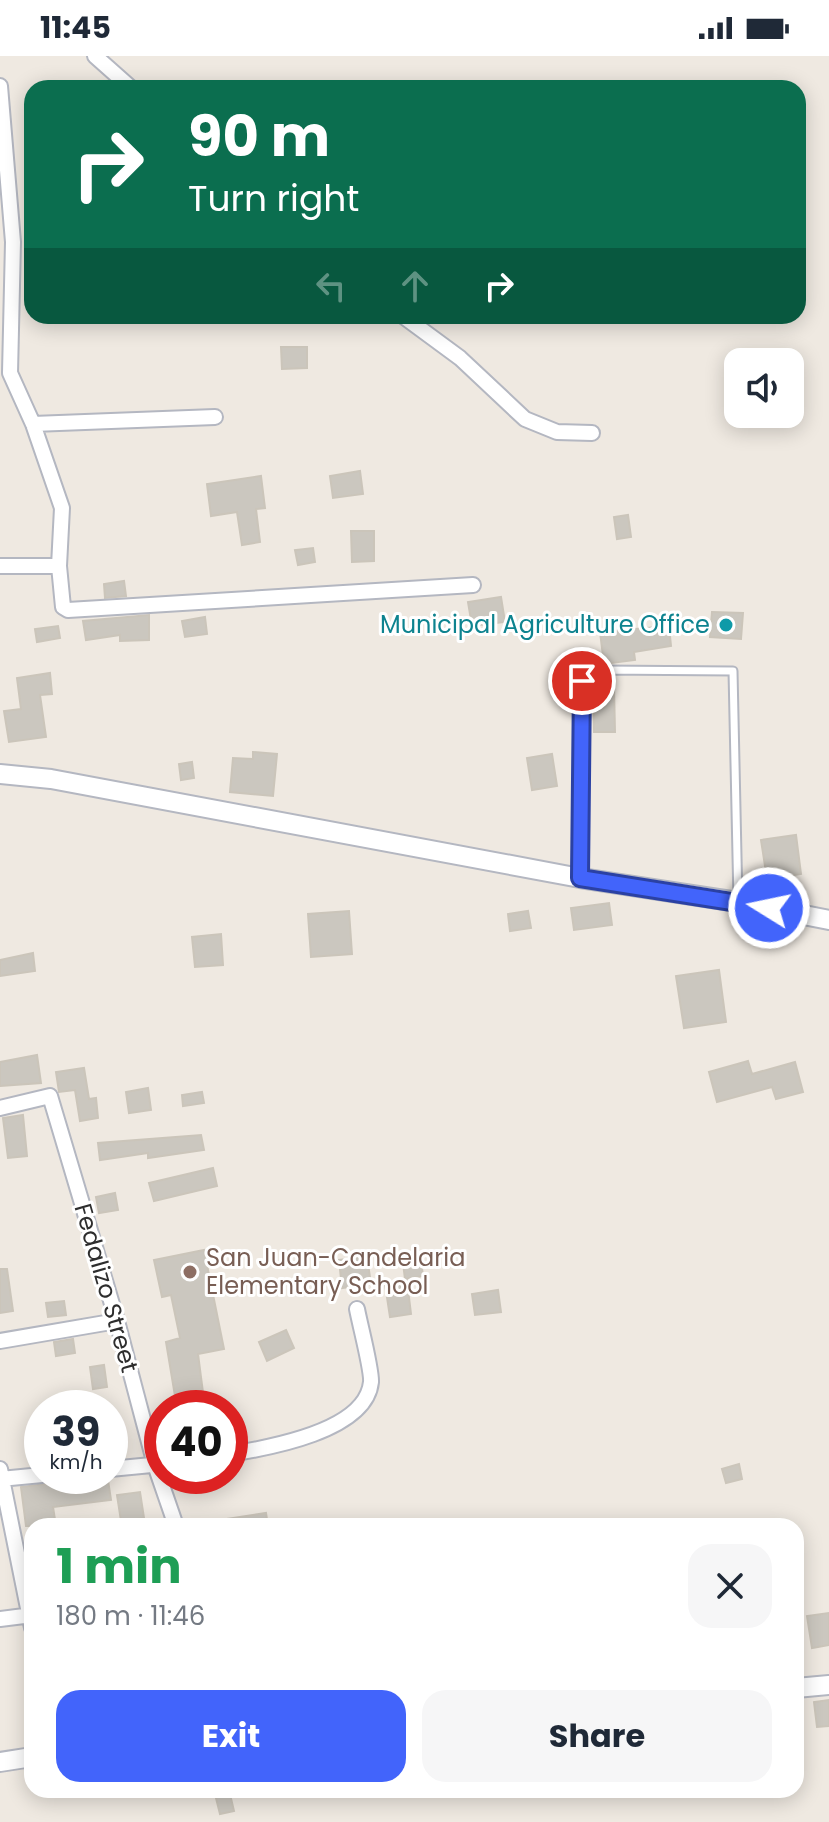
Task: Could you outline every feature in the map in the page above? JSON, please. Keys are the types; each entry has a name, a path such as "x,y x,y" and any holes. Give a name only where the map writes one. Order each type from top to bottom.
{"street":[{"path":"95,56 122,80"},
{"path":"0,86 13,242 10,373 33,424 62,508 59,566 63,607 68,610 473,585"},
{"path":"414,324 460,358 525,419 557,432 592,433"},
{"path":"33,424 215,417"},
{"path":"0,566 59,566"},
{"path":"0,774 51,779 580,878 738,902 829,920"},
{"name":"Fedalizo Street","path":"0,1108 50,1096 144,1415"},
{"path":"248,1451 302,1438 337,1424 360,1406 371,1383 357,1309"},
{"path":"0,1341 117,1321"},
{"path":"24,1475 1,1475 24,1586"},
{"name":"Fedalizo Street","path":"167,1494 174,1518"},
{"path":"0,1619 24,1620"},
{"path":"804,1687 829,1685"},
{"path":"0,1762 24,1758"}],"lane":[{"path":"580,878 582,681 601,670 733,671 738,902"}],"building":[{"path":"281,347 307,347 307,368 282,369"},
{"path":"360,471 363,494 333,498 330,476"},
{"path":"261,476 265,508 256,509 260,542 242,545 237,512 211,516 207,484"},
{"path":"628,515 631,537 617,539 614,517"},
{"path":"351,531 374,531 374,561 352,562"},
{"path":"313,548 315,562 298,565 295,550"},
{"path":"124,581 126,596 105,598 104,584"},
{"path":"501,597 505,622 472,626 468,602"},
{"name":"Municipal Agriculture Office","path":"712,612 743,613 741,639 710,637"},
{"path":"149,615 149,640 120,641 120,635 86,640 83,621"},
{"path":"205,617 207,634 185,637 182,621"},
{"path":"58,626 60,638 37,642 35,629"},
{"path":"669,626 671,646 634,652 635,660 604,664 600,632"},
{"path":"50,673 52,694 40,695 46,737 9,742 4,711 21,709 17,678"},
{"path":"593,686 614,686 615,732 594,732"},
{"path":"253,752 277,754 273,796 230,792 233,758 253,759"},
{"path":"552,754 557,786 532,790 527,758"},
{"path":"192,762 194,778 181,780 179,764"},
{"path":"796,835 801,874 767,879 761,840"},
{"path":"609,903 612,925 574,930 571,908"},
{"path":"349,911 352,954 311,957 308,914"},
{"path":"528,911 531,928 510,931 508,914"},
{"path":"221,934 223,965 195,967 192,937"},
{"path":"33,953 35,971 0,976 0,960"},
{"path":"719,970 726,1022 684,1028 676,976"},
{"path":"37,1055 41,1083 0,1086 0,1062"},
{"path":"748,1061 752,1074 795,1062 803,1092 776,1099 772,1087 717,1102 709,1072"},
{"path":"84,1068 89,1099 96,1098 98,1118 80,1121 75,1090 59,1092 56,1072"},
{"path":"148,1088 151,1110 129,1113 126,1092"},
{"path":"202,1092 204,1103 183,1106 182,1095"},
{"path":"23,1115 27,1156 8,1158 3,1118"},
{"path":"201,1135 204,1150 148,1158 148,1153 100,1160 98,1143"},
{"path":"213,1168 217,1186 154,1201 149,1183"},
{"path":"115,1193 118,1210 99,1213 96,1197"},
{"path":"204,1250 224,1349 198,1354 203,1390 174,1390 166,1342 180,1338 171,1295 162,1297 154,1260"},
{"path":"367,1257 371,1284 342,1288 339,1260"},
{"path":"421,1261 423,1276 405,1279 403,1263"},
{"path":"0,1269 7,1269 13,1311 0,1313"},
{"path":"407,1281 411,1314 390,1317 385,1284"},
{"path":"498,1290 501,1312 475,1315 472,1294"},
{"path":"64,1301 66,1315 48,1317 46,1303"},
{"path":"286,1330 294,1348 267,1361 259,1342"},
{"path":"73,1339 75,1353 56,1356 54,1342"},
{"path":"104,1365 107,1387 93,1389 90,1367"},
{"path":"739,1464 742,1479 726,1483 722,1469"},
{"path":"21,1487 24,1487 24,1494 110,1494 111,1500 53,1507 55,1518 25,1518"},
{"path":"140,1492 144,1518 121,1518 117,1495"},
{"path":"266,1513 267,1518 233,1518"},
{"path":"829,1613 829,1645 812,1648 807,1616"},
{"path":"829,1700 829,1726 817,1727 814,1702"},
{"path":"216,1798 231,1798 234,1811 220,1814"}],"place":[{"name":"Municipal Agriculture Office","path":"726,625"},
{"name":"San Juan-Candelaria Elementary School","path":"190,1272"}],"route":[{"path":"582,681 580,878 769,908"}]}
